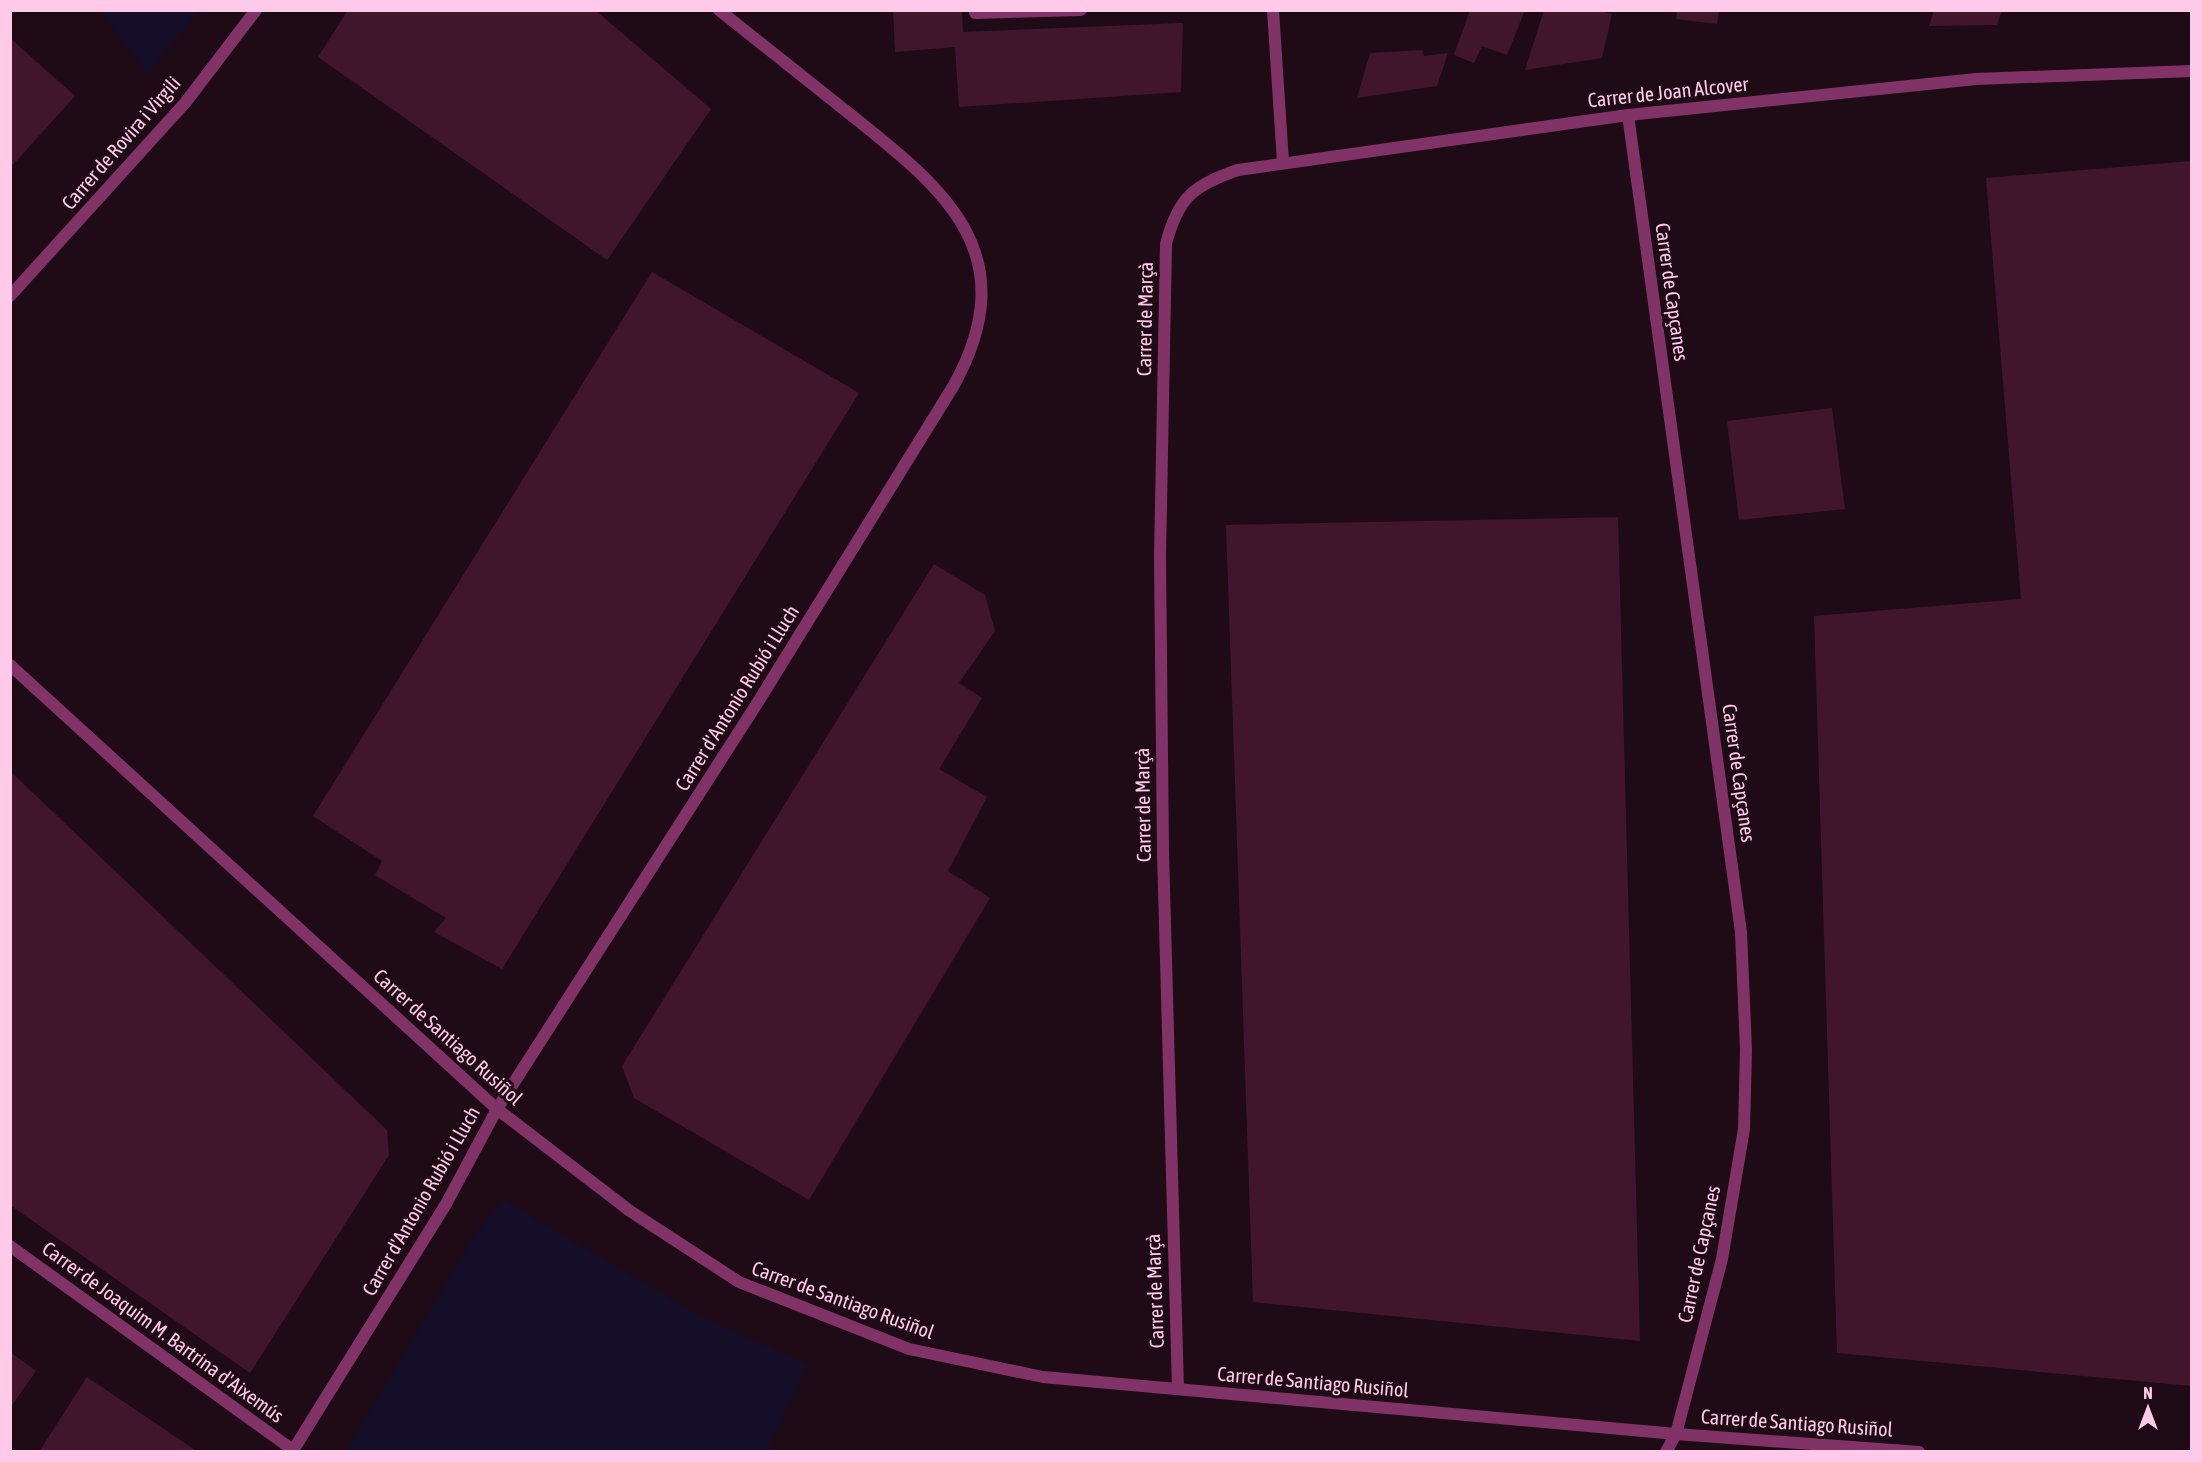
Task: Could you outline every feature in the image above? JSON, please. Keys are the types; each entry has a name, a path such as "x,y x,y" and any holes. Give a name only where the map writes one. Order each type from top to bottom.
{"street":[{"name":"Carrer de Rovira i Virgili","path":"10,296 184,103 256,10"},
{"name":"Carrer d'Antonio Rubió i Lluch","path":"293,1451 446,1204 497,1109 809,620 954,386 967,361 976,332 981,303 973,245 963,224 941,192 908,160 719,10"},
{"path":"975,10 975,13 1081,10"},
{"path":"1273,10 1283,162"},
{"name":"Carrer de Joan Alcover","path":"1172,221 1187,198 1205,182 1238,170 1283,162 1628,115 1976,80 2192,71"},
{"name":"Carrer de Capçanes","path":"1628,115 1741,932 1746,1050 1744,1129 1722,1259 1676,1434 1666,1452"},
{"name":"Carrer de Marçà","path":"1172,221 1166,244 1160,557 1163,853 1178,1389"},
{"name":"Carrer de Santiago Rusiñol","path":"10,665 497,1109 630,1211 739,1282 909,1349 1043,1377 1676,1434 1919,1452"},
{"name":"Carrer de Joaquim M. Bartrina d'Aixemús","path":"10,1246 293,1451"}],"shaded area":[{"path":"102,11 198,11 147,74"},
{"path":"503,1200 707,1320 808,1364 767,1451 346,1451 477,1231"}],"building":[{"path":"348,10 595,10 711,109 607,260 318,57"},
{"path":"893,10 962,10 963,32 1183,23 1181,92 959,107 955,47 895,52"},
{"path":"1470,10 1525,10 1507,55 1482,46 1474,63 1454,55"},
{"path":"1544,10 1597,10 1612,14 1602,58 1525,70"},
{"path":"1677,10 1719,10 1717,24 1676,19"},
{"path":"1934,10 2002,10 1997,25 1929,26"},
{"path":"10,38 75,96 10,168"},
{"path":"1422,50 1424,56 1448,53 1437,86 1357,98 1370,53"},
{"path":"2192,161 2192,1386 1837,1353 1814,616 2021,599 1986,178"},
{"path":"652,272 859,393 502,969 434,932 446,918 375,875 382,861 313,816"},
{"path":"1832,408 1845,509 1739,520 1727,421"},
{"path":"1618,517 1640,1341 1253,1302 1226,525"},
{"path":"934,564 985,595 995,631 959,683 982,698 939,769 987,797 948,871 990,898 809,1200 634,1098 622,1066"},
{"path":"10,771 387,1130 389,1155 250,1373 10,1205"},
{"path":"10,1352 36,1371 10,1408"},
{"path":"87,1377 198,1452 39,1452"}]}
